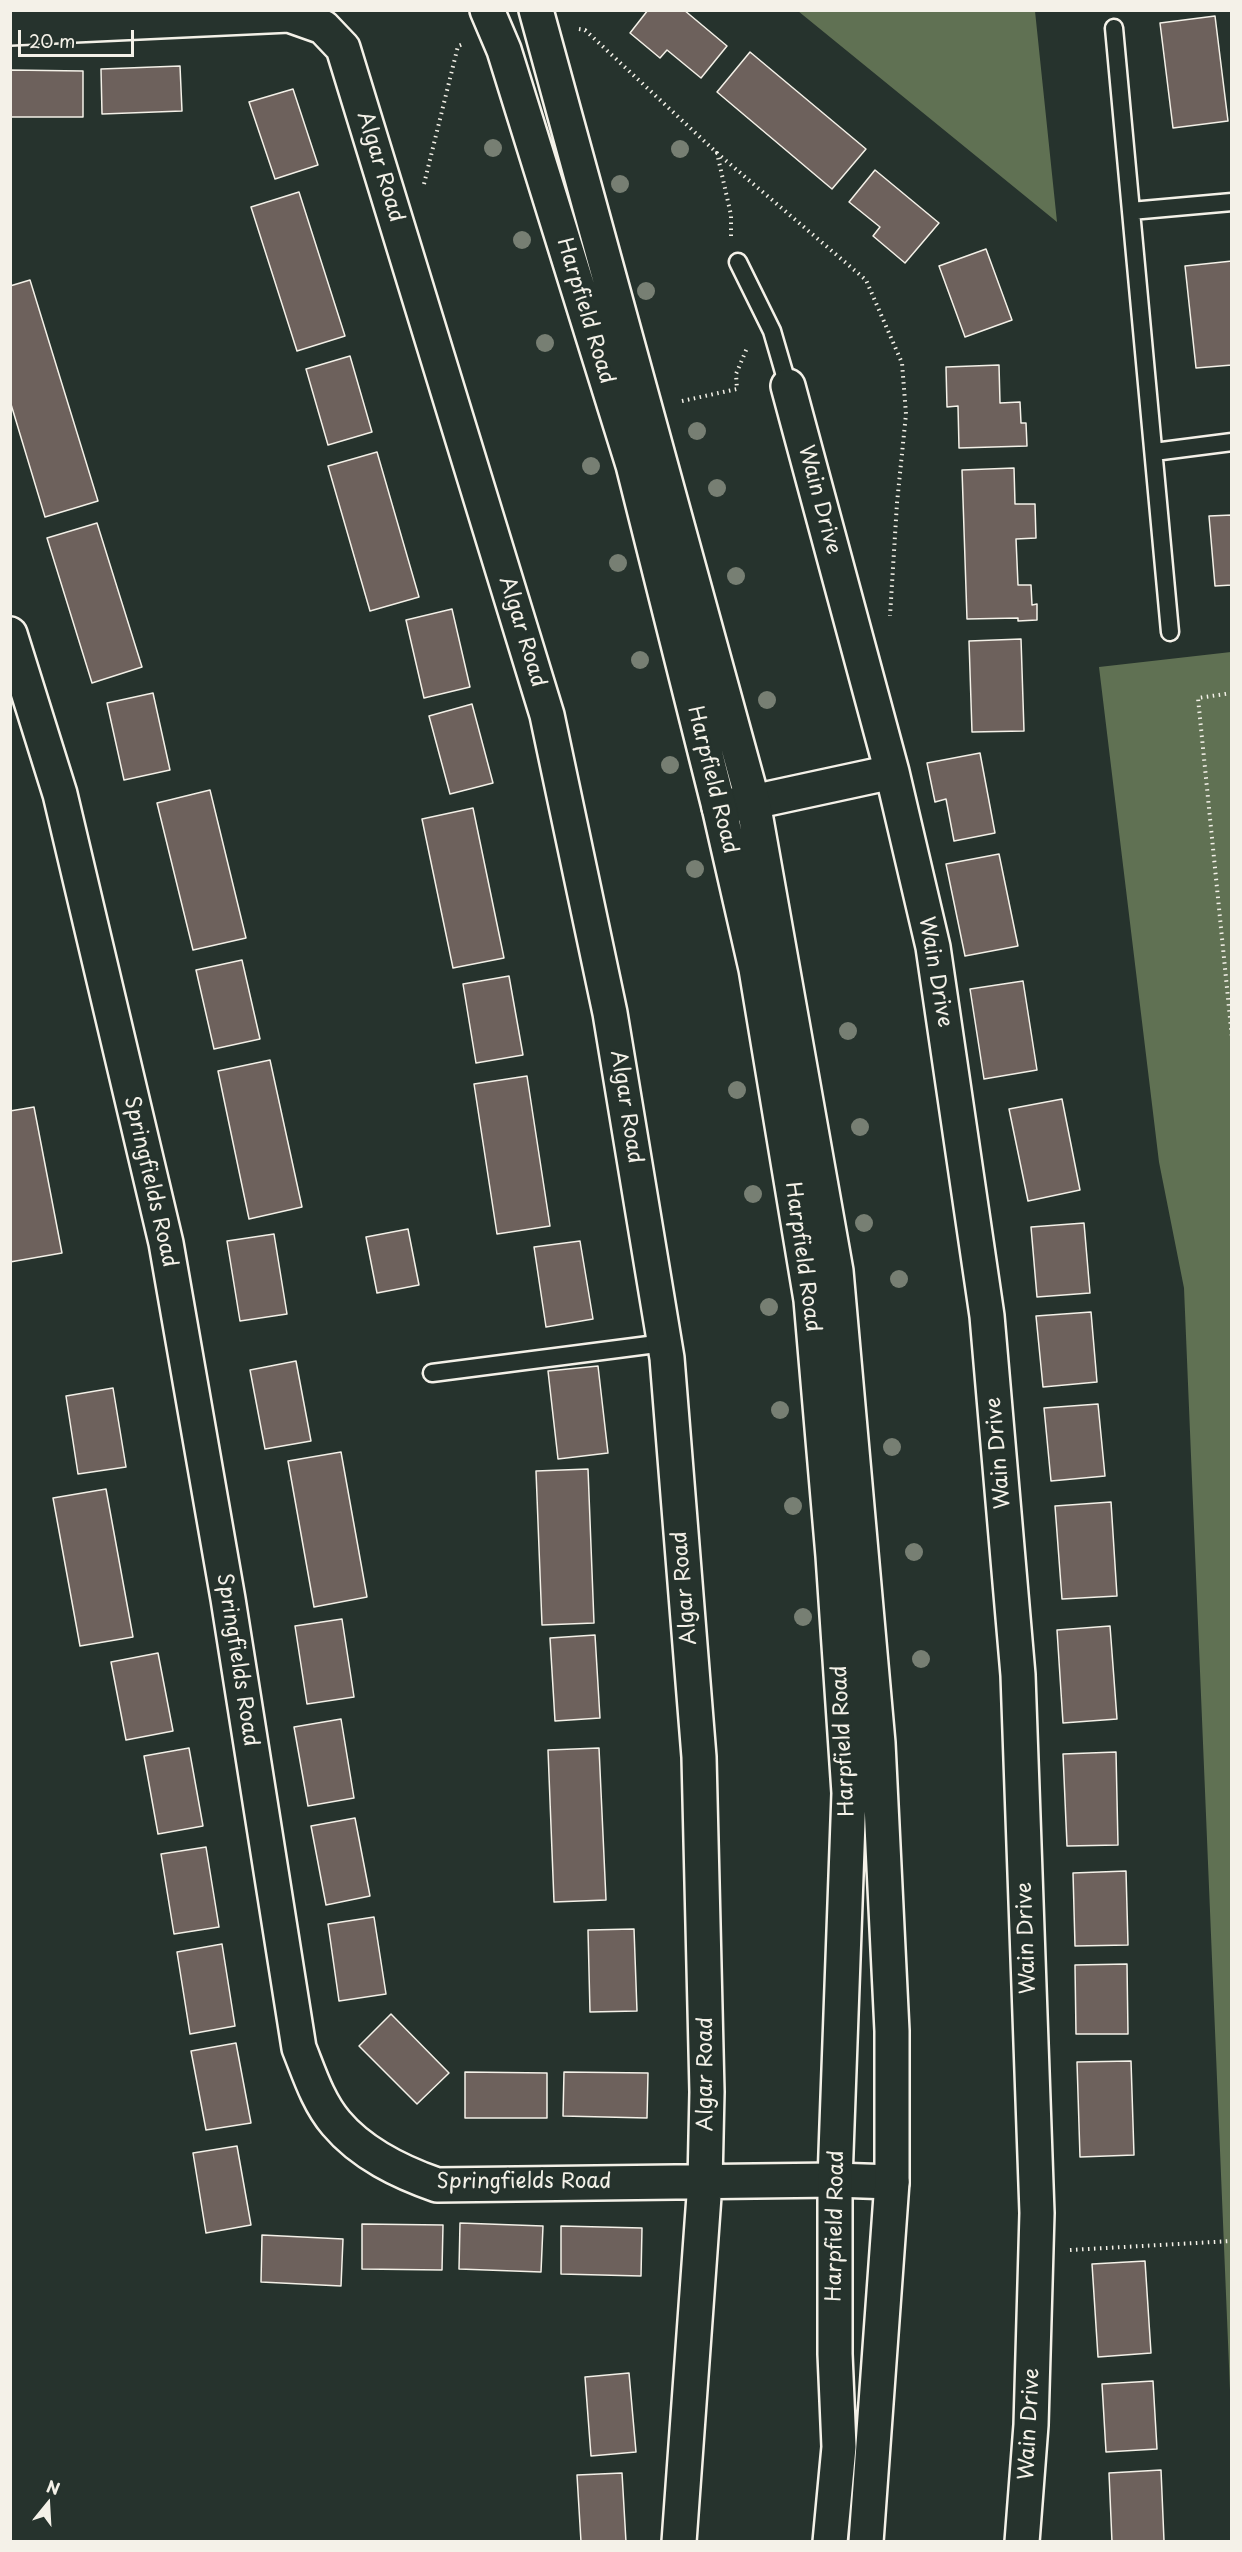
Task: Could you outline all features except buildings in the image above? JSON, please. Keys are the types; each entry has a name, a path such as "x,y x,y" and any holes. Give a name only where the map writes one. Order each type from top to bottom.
{"street":[{"name":"Harpfield Road","path":"537,14 753,802 836,1271 878,1743 892,2031 892,2182 866,2541"},
{"name":"Algar Road","path":"10,28 289,15 323,27 343,48 547,715 610,1013 664,1343 699,1756 707,2092 705,2181 679,2541"},
{"name":"Harpfield Road","path":"492,22 633,465 719,807 756,969 811,1300 831,1533 849,1793 836,2180 835,2354 840,2447 830,2541"},
{"name":"Wain Drive","path":"788,386 892,772 933,947 987,1316 1018,1675 1037,2213 1031,2425 1022,2541"},
{"name":"Springfields Road","path":"10,634 60,794 166,1243 228,1599 299,2048 314,2086 335,2122 363,2149 406,2174 437,2185 836,2180 892,2182"},
{"path":"719,807 753,802 892,772"}],"lane":[{"path":"1114,28 1170,632"},
{"path":"1131,211 1232,202"},
{"path":"738,262 772,331 788,386"},
{"path":"1154,452 1232,442"},
{"path":"432,1373 664,1343"}],"path":[{"path":"537,14 585,30 717,153 866,280 902,363 906,414 897,502 890,622"},
{"path":"424,185 458,45 492,22"},
{"path":"717,153 731,215 731,245 738,262"},
{"path":"646,409 736,389 738,367 751,340 772,331"},
{"path":"1232,693 1198,698 1232,1038"},
{"path":"1036,2252 1232,2241"}],"green space":[{"path":"798,11 1035,11 1057,222"},
{"path":"1232,652 1231,2414 1184,1288 1159,1162 1099,667"}]}
